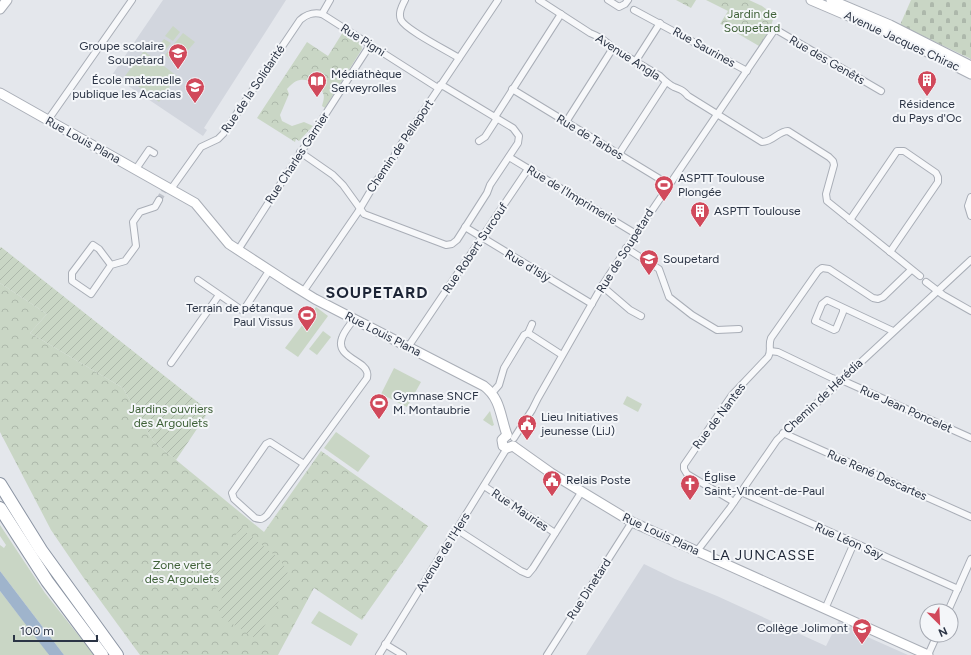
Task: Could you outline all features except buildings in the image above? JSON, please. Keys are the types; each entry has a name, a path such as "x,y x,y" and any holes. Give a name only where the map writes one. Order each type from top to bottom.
{"highway":[{"path":"0,484 41,550 118,655"},
{"path":"0,508 47,581 102,655"},
{"path":"0,514 23,544"}],"street":[{"path":"0,10 7,0"},
{"path":"48,120 132,0"},
{"path":"322,14 330,0"},
{"name":"Chemin de Pelleport","path":"303,292 498,0"},
{"name":"Avenue Angla","path":"540,0 590,33 609,43 613,48 635,62 640,63 660,76 675,88 680,89 688,96 762,142 769,141 783,131 788,131 829,157 833,160 834,165 826,199 828,203 850,220"},
{"path":"608,0 619,7 625,4 628,0"},
{"name":"Avenue Jacques Chirac","path":"811,0 900,38 971,74"},
{"name":"Avenue Jacques Chirac","path":"831,0 890,25 971,66"},
{"path":"405,1 400,10 400,16 405,25 459,58"},
{"name":"Rue Saurines","path":"634,10 747,71"},
{"name":"Rue de la Solidarité","path":"167,189 201,147 218,139 223,134 300,20 310,13 322,14"},
{"name":"Rue Pigni","path":"322,14 439,87 495,116 513,128 519,136 518,143 509,157"},
{"path":"479,141 485,137 496,120 495,116 561,14"},
{"name":"Rue Saurines","path":"635,62 660,23"},
{"name":"Rue des Genêts","path":"747,71 775,29 881,91"},
{"name":"Rue Charles Garnier","path":"238,250 370,45"},
{"path":"566,122 613,48"},
{"name":"Rue de Soupetard","path":"510,442 532,410 602,286 626,248 668,184 747,71"},
{"path":"619,154 666,82"},
{"name":"Rue de Tarbes","path":"512,89 668,184"},
{"name":"Rue Louis Plana","path":"0,93 136,169 167,189 195,203 223,238 238,250 303,292 484,386 492,393"},
{"path":"136,169 149,150 154,153"},
{"path":"890,252 938,182 936,173 904,151 897,151 850,220 911,270 920,276"},
{"path":"300,152 333,175 343,185 360,207 362,212 446,245 455,242 509,157"},
{"name":"Rue de l'Imprimerie","path":"509,157 636,234"},
{"name":"Rue Robert Surcouf","path":"408,347 528,169"},
{"path":"971,197 968,206 971,216"},
{"path":"111,265 93,245 72,273 72,281 92,294 111,265 125,261 136,246 133,222 140,212 155,207 159,200"},
{"name":"Rue d'Isly","path":"465,227 592,304"},
{"path":"626,248 659,269 669,298 692,315 717,330 739,329"},
{"name":"Chemin de Hérédia","path":"697,551 734,502 768,451 783,432 971,260"},
{"name":"Rue de Nantes","path":"734,502 687,474 684,469 684,465 732,395 768,357 771,338 819,270 824,268 829,269 873,298 878,299 883,297 911,270"},
{"path":"198,280 243,311 270,271"},
{"path":"926,282 971,311"},
{"path":"602,286 630,310 641,316"},
{"path":"171,363 219,295"},
{"path":"843,308 844,312 834,330 815,321 822,304 829,300 893,331"},
{"path":"304,464 270,442 266,444 232,493 234,499 255,518 259,520 264,519 367,378 368,372 365,368 347,355 342,346 341,339 354,319"},
{"path":"510,442 498,404 492,393 499,385 504,368 524,335 528,333 532,324"},
{"path":"528,333 562,355"},
{"name":"Rue Jean Poncelet","path":"770,351 778,352 820,373 841,380 971,438"},
{"name":"Rue René Descartes","path":"783,432 971,517"},
{"name":"Rue Louis Plana","path":"510,442 539,464 632,522 928,655"},
{"name":"Avenue de l'Hers","path":"379,655 510,442"},
{"name":"Rue Mauries","path":"484,486 555,533"},
{"path":"456,529 528,574 531,572 582,491"},
{"name":"Rue Léon Say","path":"741,492 958,589"},
{"name":"Rue Dinetard","path":"547,655 632,522"},
{"path":"825,609 854,543"},
{"path":"952,603 971,560"},
{"path":"928,655 933,643"},
{"path":"385,644 403,655"}],"shaded area":[{"name":"Groupe scolaire Soupetard","path":"163,0 286,0 204,128 207,130 203,136 112,75"},
{"path":"644,564 826,646 839,620 857,628 863,635 908,655 586,655"}],"green space":[{"name":"Jardin de Soupetard","path":"676,0 696,0 691,8"},
{"name":"Jardin de Soupetard","path":"706,0 749,0 762,6 774,15 770,27 759,46 720,24 728,11"},
{"path":"911,0 971,0 971,59 900,25"},
{"path":"173,26 180,32 173,41 165,36"},
{"path":"343,32 358,41 362,46 362,49 325,108 322,106 324,96 322,90 313,83 306,80 300,80 294,82 287,89 289,94 280,115 282,121 292,126 304,122 313,126 299,141 296,139 295,142 257,118 307,42 328,56"},
{"path":"183,33 195,42 176,64 165,55"},
{"path":"164,39 171,43 164,52 157,47"},
{"path":"144,51 177,76 159,102 125,76"},
{"name":"Jardins ouvriers des Argoulets","path":"1,247 209,411 176,460 153,441 123,388 30,333 47,314 0,283"},
{"name":"Zone verte des Argoulets","path":"0,283 47,314 30,333 123,388 153,441 264,532 321,451 428,526 362,620 314,588 278,655 140,655 51,530 0,432"},
{"name":"Terrain de pétanque Paul Vissus","path":"316,307 328,316 298,357 285,348"},
{"name":"Terrain de pétanque Paul Vissus","path":"323,331 331,337 317,355 309,349"},
{"path":"394,368 421,382 407,407 381,394"},
{"path":"627,396 642,404 638,412 623,404"},
{"path":"490,411 494,425 492,426 483,420"},
{"path":"336,432 370,456 358,472 324,448"},
{"path":"0,525 45,593 94,655 64,655 0,571 0,545 4,548 6,545 0,536"},
{"path":"241,528 277,557 286,568 290,581 257,639 221,617 221,612 217,609 222,598 212,582 217,559"},
{"path":"0,591 45,649 49,655 0,655"},
{"path":"319,611 358,634 351,646 311,623"}],"water":[{"path":"0,571 64,655 49,655 0,591"}],"tunnel":[{"path":"159,200 164,191"}],"place":[{"name":"Groupe scolaire Soupetard","path":"178,70"},
{"name":"Résidence du Pays d'Oc","path":"927,97"},
{"name":"Médiathèque Serveyrolles","path":"317,98"},
{"name":"École maternelle publique les Acacias","path":"195,104"},
{"name":"ASPTT Toulouse Plongée","path":"664,202"},
{"name":"ASPTT Toulouse","path":"700,228"},
{"name":"Soupetard","path":"649,276"},
{"name":"Terrain de pétanque Paul Vissus","path":"307,332"},
{"name":"Gymnase SNCF M. Montaubrie","path":"379,420"},
{"name":"Lieu Initiatives jeunesse (LiJ)","path":"527,441"},
{"name":"Relais Poste","path":"552,497"},
{"name":"Église Saint-Vincent-de-Paul","path":"690,501"},
{"name":"Collège Jolimont","path":"862,645"}],"district":[{"name":"SOUPETARD","path":"377,292"},
{"name":"LA JUNCASSE","path":"764,555"}]}
